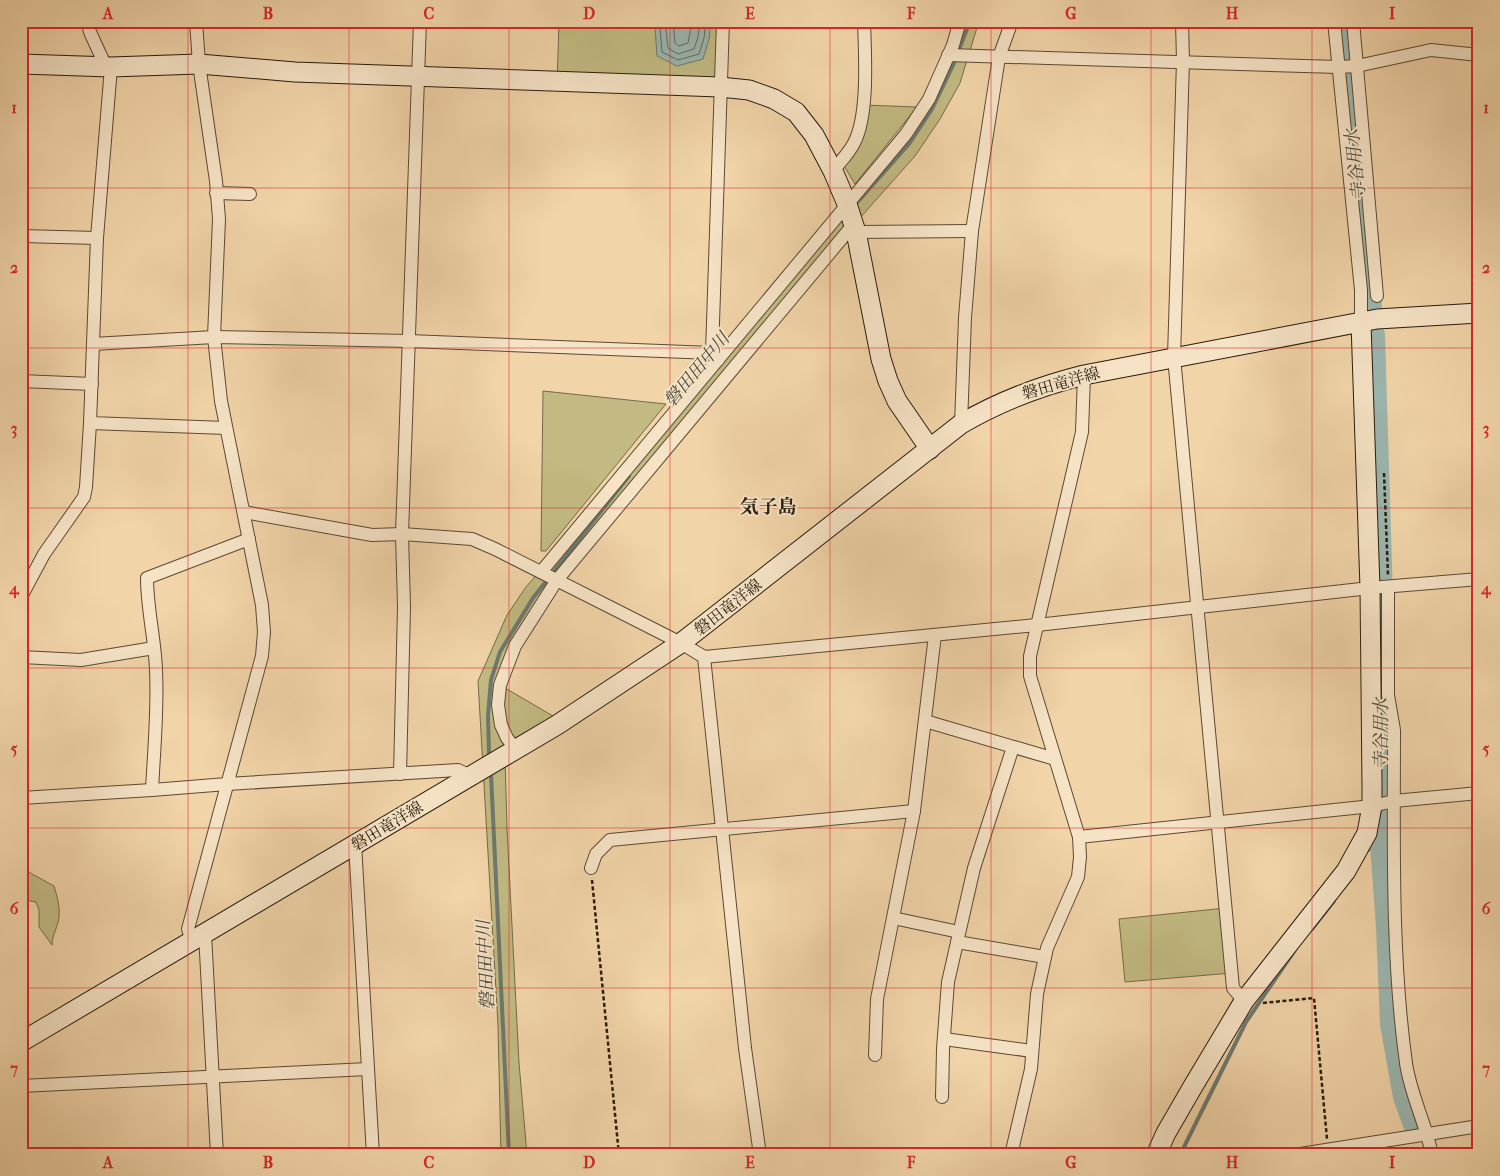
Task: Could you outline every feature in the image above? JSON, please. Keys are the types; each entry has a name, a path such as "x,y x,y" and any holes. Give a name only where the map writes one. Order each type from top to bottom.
{"street":[{"path":"21,597 44,554 84,497 86,487 97,238 109,67 90,32 87,21"},
{"path":"196,21 199,64 218,219 214,337 220,401 262,605 264,632 262,656 188,929 199,938 213,1077 217,1155"},
{"path":"400,774 404,607 402,534 420,21"},
{"path":"715,356 722,21"},
{"path":"833,171 854,143 861,118 865,90 864,21"},
{"path":"516,750 507,738 501,724 498,705 500,685 512,651 558,580 851,218 929,99 960,21"},
{"path":"961,424 965,318 972,232 999,57 1012,21"},
{"path":"1182,21 1183,61 1174,357 1233,988 1247,998"},
{"path":"1334,21 1361,290 1361,323 1379,587 1388,695 1394,730 1396,950 1406,1066 1428,1134 1432,1155"},
{"path":"1353,21 1377,296"},
{"path":"948,55 1338,67 1357,66 1431,50 1479,55"},
{"path":"21,64 109,67 199,64 294,72 720,88 749,90 774,99 796,112 814,135 833,171 851,218 881,359 888,381 897,401 930,449"},
{"path":"216,194 250,194"},
{"path":"851,218 972,232"},
{"path":"541,572 715,356 851,218"},
{"path":"21,236 97,238"},
{"name":"磐田竜洋線","path":"21,1042 557,725 681,643 961,424 984,410 1051,383 1174,357 1377,320 1410,316 1479,313"},
{"path":"93,344 214,337 409,341 715,356"},
{"path":"1011,1155 1031,1069 1036,994 1044,956 1078,877 1080,857 1078,837 1030,676 1030,656 1082,432 1084,375"},
{"path":"21,381 92,384"},
{"path":"90,423 226,428"},
{"path":"244,512 372,535 402,534 472,539 495,548 558,580 681,643 704,657 1036,625 1379,587 1479,579"},
{"path":"152,790 157,690 154,648 147,600 147,578 249,539"},
{"path":"1156,1155 1166,1133 1192,1088 1247,998 1346,871 1367,833 1372,806 1379,587"},
{"path":"874,1055 877,999 914,811 936,635"},
{"path":"21,657 81,660 154,648"},
{"path":"704,657 745,1048 760,1155"},
{"path":"925,721 1055,759"},
{"path":"942,1097 948,982 974,868 1013,747"},
{"path":"21,798 458,770 471,776"},
{"path":"1078,837 1479,793"},
{"path":"591,868 596,854 610,840 914,811"},
{"path":"355,844 373,1155"},
{"path":"893,918 958,937 1044,956"},
{"path":"944,1039 1032,1051"},
{"path":"21,1086 368,1069"},
{"path":"1294,1155 1479,1126"}],"path":[{"path":"591,868 619,1155"},
{"path":"1247,998 1262,1004 1314,998 1328,1150"}],"shaded area":[{"path":"559,21 723,21 720,83 557,87"},
{"path":"959,21 979,21 960,83 940,119 915,156 851,228 568,560 500,685 553,716 512,744 505,757 519,1063 527,1155 501,1155 498,1025 478,681 507,615 526,587 604,497 906,134"},
{"path":"863,105 917,107 855,184 841,161"},
{"path":"543,391 666,404 546,551 541,551"},
{"path":"23,869 54,886 59,913 52,945 39,927 39,910 36,902 21,899 21,870"},
{"path":"1226,908 1232,973 1125,982 1119,919"}],"water":[{"path":"651,21 711,21 709,39 703,59 677,66 657,56 655,27"}],"waterway":[{"name":"磐田田中川","path":"958,52 970,21"},
{"name":"寺谷用水","path":"1342,21 1370,308"},
{"name":"磐田田中川","path":"854,206 909,144 932,109 956,59"},
{"name":"寺谷用水","path":"1373,335 1381,598 1381,831 1388,926 1392,1024 1405,1097 1417,1130"},
{"name":"磐田田中川","path":"489,754 488,715 491,680 500,652 533,598 629,476"},
{"name":"磐田田中川","path":"491,774 509,1155"},
{"path":"1368,850 1381,831"},
{"path":"1312,929 1334,901"},
{"path":"1180,1155 1246,1022 1295,950"}],"district":[{"name":"気子島","path":"768,507"}]}
